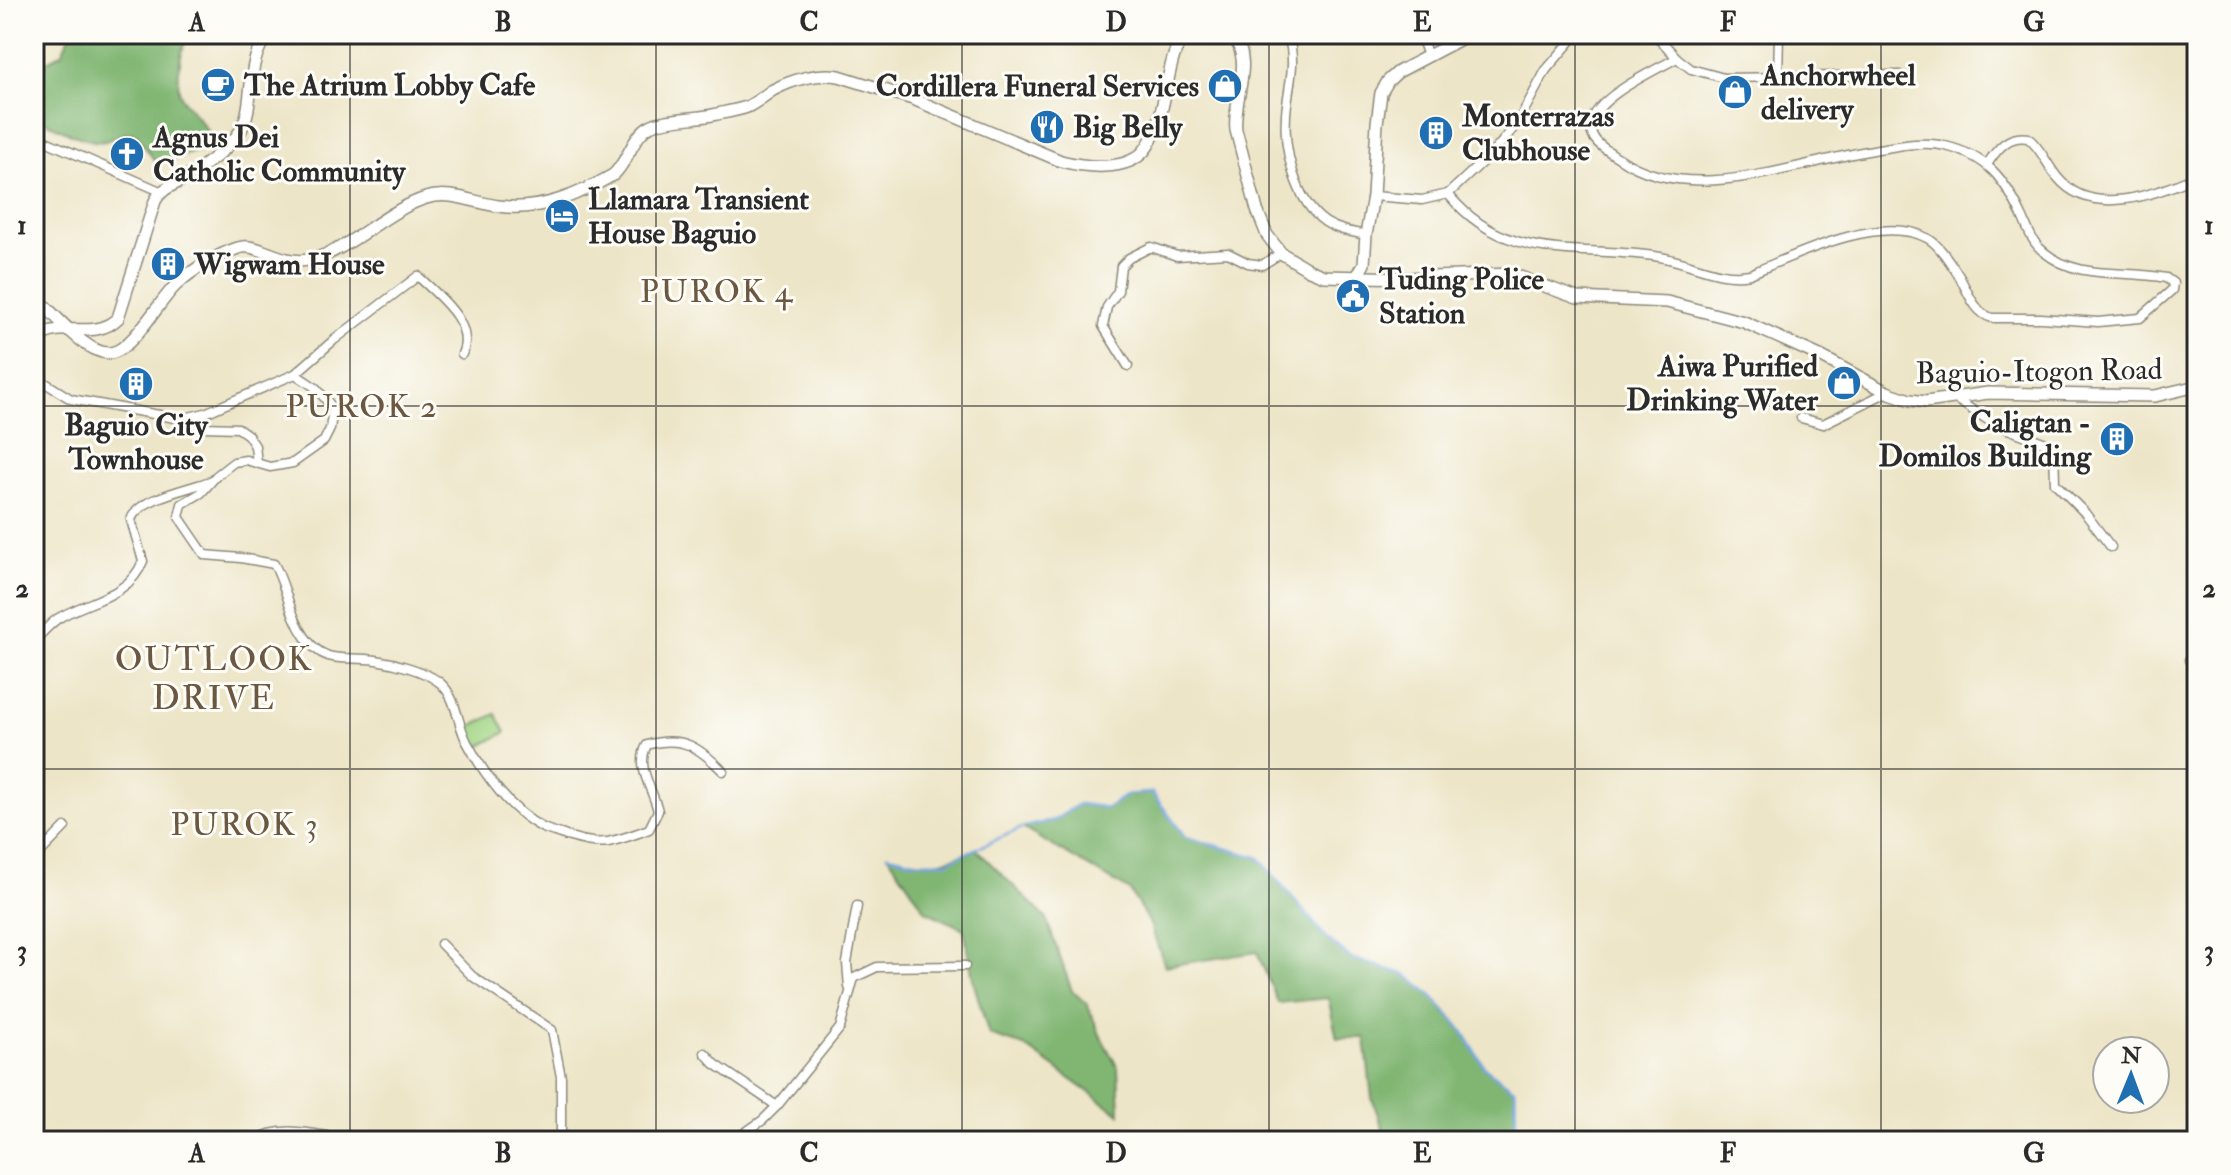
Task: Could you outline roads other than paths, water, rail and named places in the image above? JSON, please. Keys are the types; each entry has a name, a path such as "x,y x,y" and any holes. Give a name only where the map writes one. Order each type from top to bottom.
{"main road":[{"path":"34,339 54,331 74,332 108,326 118,318 160,191 198,169 241,130 254,63 268,34"},
{"path":"34,296 94,351 115,353 127,345 178,282 221,255 245,246 283,259 306,260 333,250 396,211 429,197 454,197 508,207 553,202 613,175 621,168 647,127 748,106 777,88 827,74 913,99 1049,156 1080,166 1109,165 1137,157 1149,144 1177,49 1186,34"},
{"name":"Baguio-Itogon Road","path":"1231,34 1239,44 1243,58 1234,117 1236,130 1260,220 1281,253 1324,276 1372,278 1512,274 1577,298 1667,302 1744,322 1822,357 1887,392 1910,400 1926,402 1988,393 2155,396 2197,386"},
{"path":"1356,278 1364,264 1381,93 1398,72 1470,34"},
{"path":"1364,264 1372,278"}],"street":[{"path":"1287,34 1293,57 1286,130 1293,172 1310,207 1321,219 1336,228 1366,235"},
{"path":"1420,34 1428,56"},
{"path":"1373,196 1422,200 1448,194 1495,150 1517,124 1546,70 1577,34"},
{"path":"1655,34 1691,69 1724,78 1900,75"},
{"path":"1778,78 1779,34"},
{"path":"1448,194 1477,223 1519,243 1570,252 1660,257 1736,277 1839,240 1874,232 1904,232 1928,239 1959,277 1975,305 1992,318 2098,322 2140,318 2172,290 2173,283 2166,278 2085,271 2045,253 2034,242 2011,194 1988,163 1941,145 1904,145 1839,156 1764,174 1728,178 1695,179 1647,174 1633,168 1596,141 1591,128 1594,115 1617,92 1677,58"},
{"path":"34,136 160,191"},
{"path":"1988,163 1996,150 2007,141 2016,137 2028,138 2066,186 2076,193 2098,199 2134,198 2197,176"},
{"path":"1128,366 1107,335 1103,317 1118,291 1121,266 1129,258 1151,247 1177,256 1228,253 1248,263 1262,265 1281,253"},
{"path":"181,419 205,413 295,374 418,276 463,324 465,349 462,354"},
{"path":"34,641 55,621 124,588 137,575 143,561 131,520 137,508 210,481 234,462 246,460 280,467 293,463 324,441 330,429 333,408 316,388 295,374"},
{"path":"34,379 71,399 181,419 203,427 238,428 248,435 255,446 257,463"},
{"path":"1801,418 1823,424 1887,392"},
{"path":"1954,398 1994,424 2054,446 2055,483 2085,513 2111,547"},
{"path":"210,481 207,488 179,509 179,517 200,552 274,564 282,579 290,611 306,638 328,657 376,660 440,683 456,709 465,740 483,768 515,807 542,827 580,840 607,842 649,829 658,811 642,756 647,745 662,741 682,742 702,750 723,771"},
{"path":"2189,660 2197,649"},
{"path":"34,859 65,827"},
{"path":"849,992 847,963 857,906"},
{"path":"441,944 472,976 552,1030 561,1077 561,1141"},
{"path":"733,1141 777,1106 840,1028 854,978 877,967 965,966"},
{"path":"705,1053 715,1064 777,1106"},
{"path":"255,1141 266,1134 282,1131 356,1141"}],"waterway":[{"path":"888,855 918,862 947,862 1022,828 1055,820 1079,804 1107,808 1127,795 1152,793 1185,837 1259,858 1327,939 1350,958 1406,975 1431,995 1462,1030 1485,1068 1515,1090 1516,1141"}],"place":[{"name":"The Atrium Lobby Cafe","path":"218,85"},
{"name":"Cordillera Funeral Services","path":"1225,86"},
{"name":"Anchorwheel delivery","path":"1735,92"},
{"name":"Big Belly","path":"1047,127"},
{"name":"Monterrazas Clubhouse","path":"1436,133"},
{"name":"Agnus Dei Catholic Community","path":"127,154"},
{"name":"Llamara Transient House Baguio","path":"562,216"},
{"name":"Wigwam House","path":"168,264"},
{"name":"Tuding Police Station","path":"1353,296"},
{"name":"Aiwa Purified Drinking Water","path":"1844,383"},
{"name":"Baguio City Townhouse","path":"136,384"},
{"name":"Caligtan - Domilos Building","path":"2117,439"}],"district":[{"name":"PUROK 4","path":"717,291"},
{"name":"PUROK 2","path":"362,406"},
{"name":"OUTLOOK DRIVE","path":"214,678"},
{"name":"PUROK 3","path":"245,824"}]}
